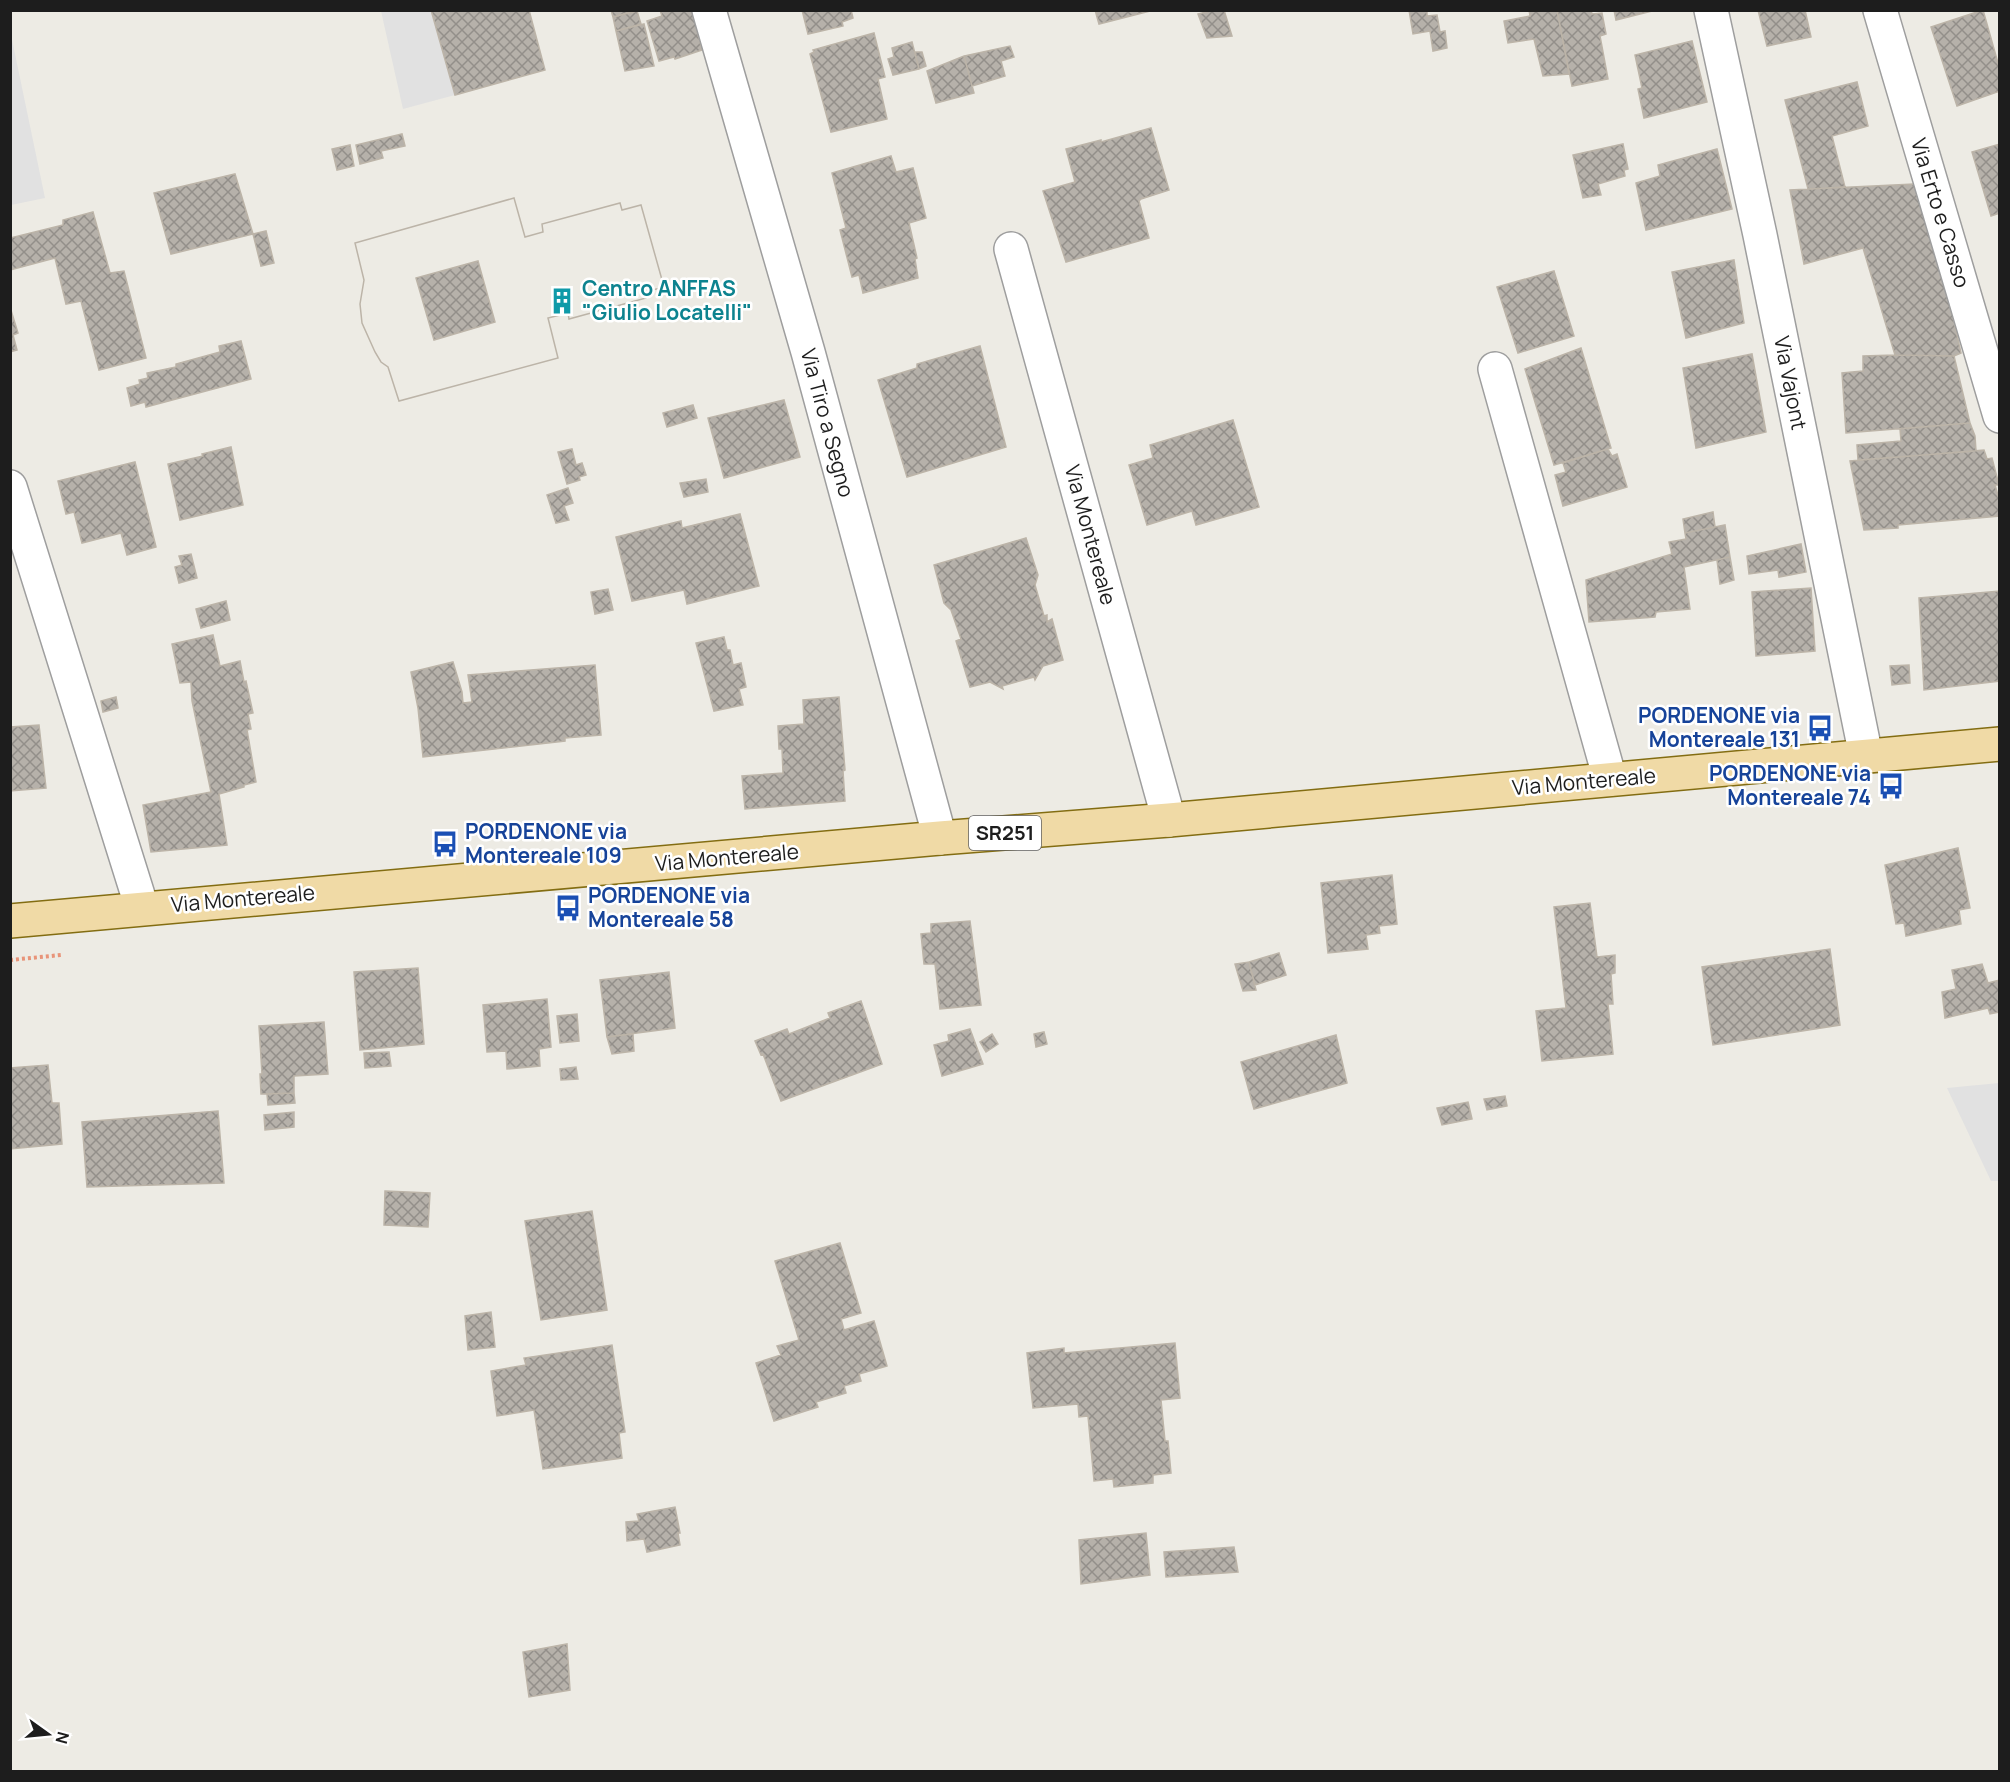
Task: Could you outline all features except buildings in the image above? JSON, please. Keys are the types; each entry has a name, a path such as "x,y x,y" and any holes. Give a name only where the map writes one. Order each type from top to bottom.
{"main road":[{"name":"Via Montereale","path":"10,921 940,838 1169,820 2000,744"}],"street":[{"name":"Via Tiro a Segno","path":"709,10 808,352 940,838"},
{"name":"Via Vajont","path":"1711,10 1760,235 1866,756"},
{"name":"Via Erto e Casso","path":"1880,10 2000,416"},
{"name":"Via Montereale","path":"1011,249 1169,820"},
{"path":"1495,369 1610,780"},
{"name":"Via Montereale","path":"10,487 142,908"}],"shaded area":[{"path":"381,11 431,11 455,95 403,109"},
{"path":"10,30 45,198 11,205 10,205"},
{"path":"1999,1083 1999,1181 1991,1181 1947,1088"}],"place":[{"name":"Centro ANFFAS \"Giulio Locatelli\"","path":"562,301"},
{"name":"PORDENONE via Montereale 131","path":"1820,728"},
{"name":"PORDENONE via Montereale 74","path":"1891,786"},
{"name":"PORDENONE via Montereale 109","path":"445,844"},
{"name":"PORDENONE via Montereale 58","path":"568,908"}]}
